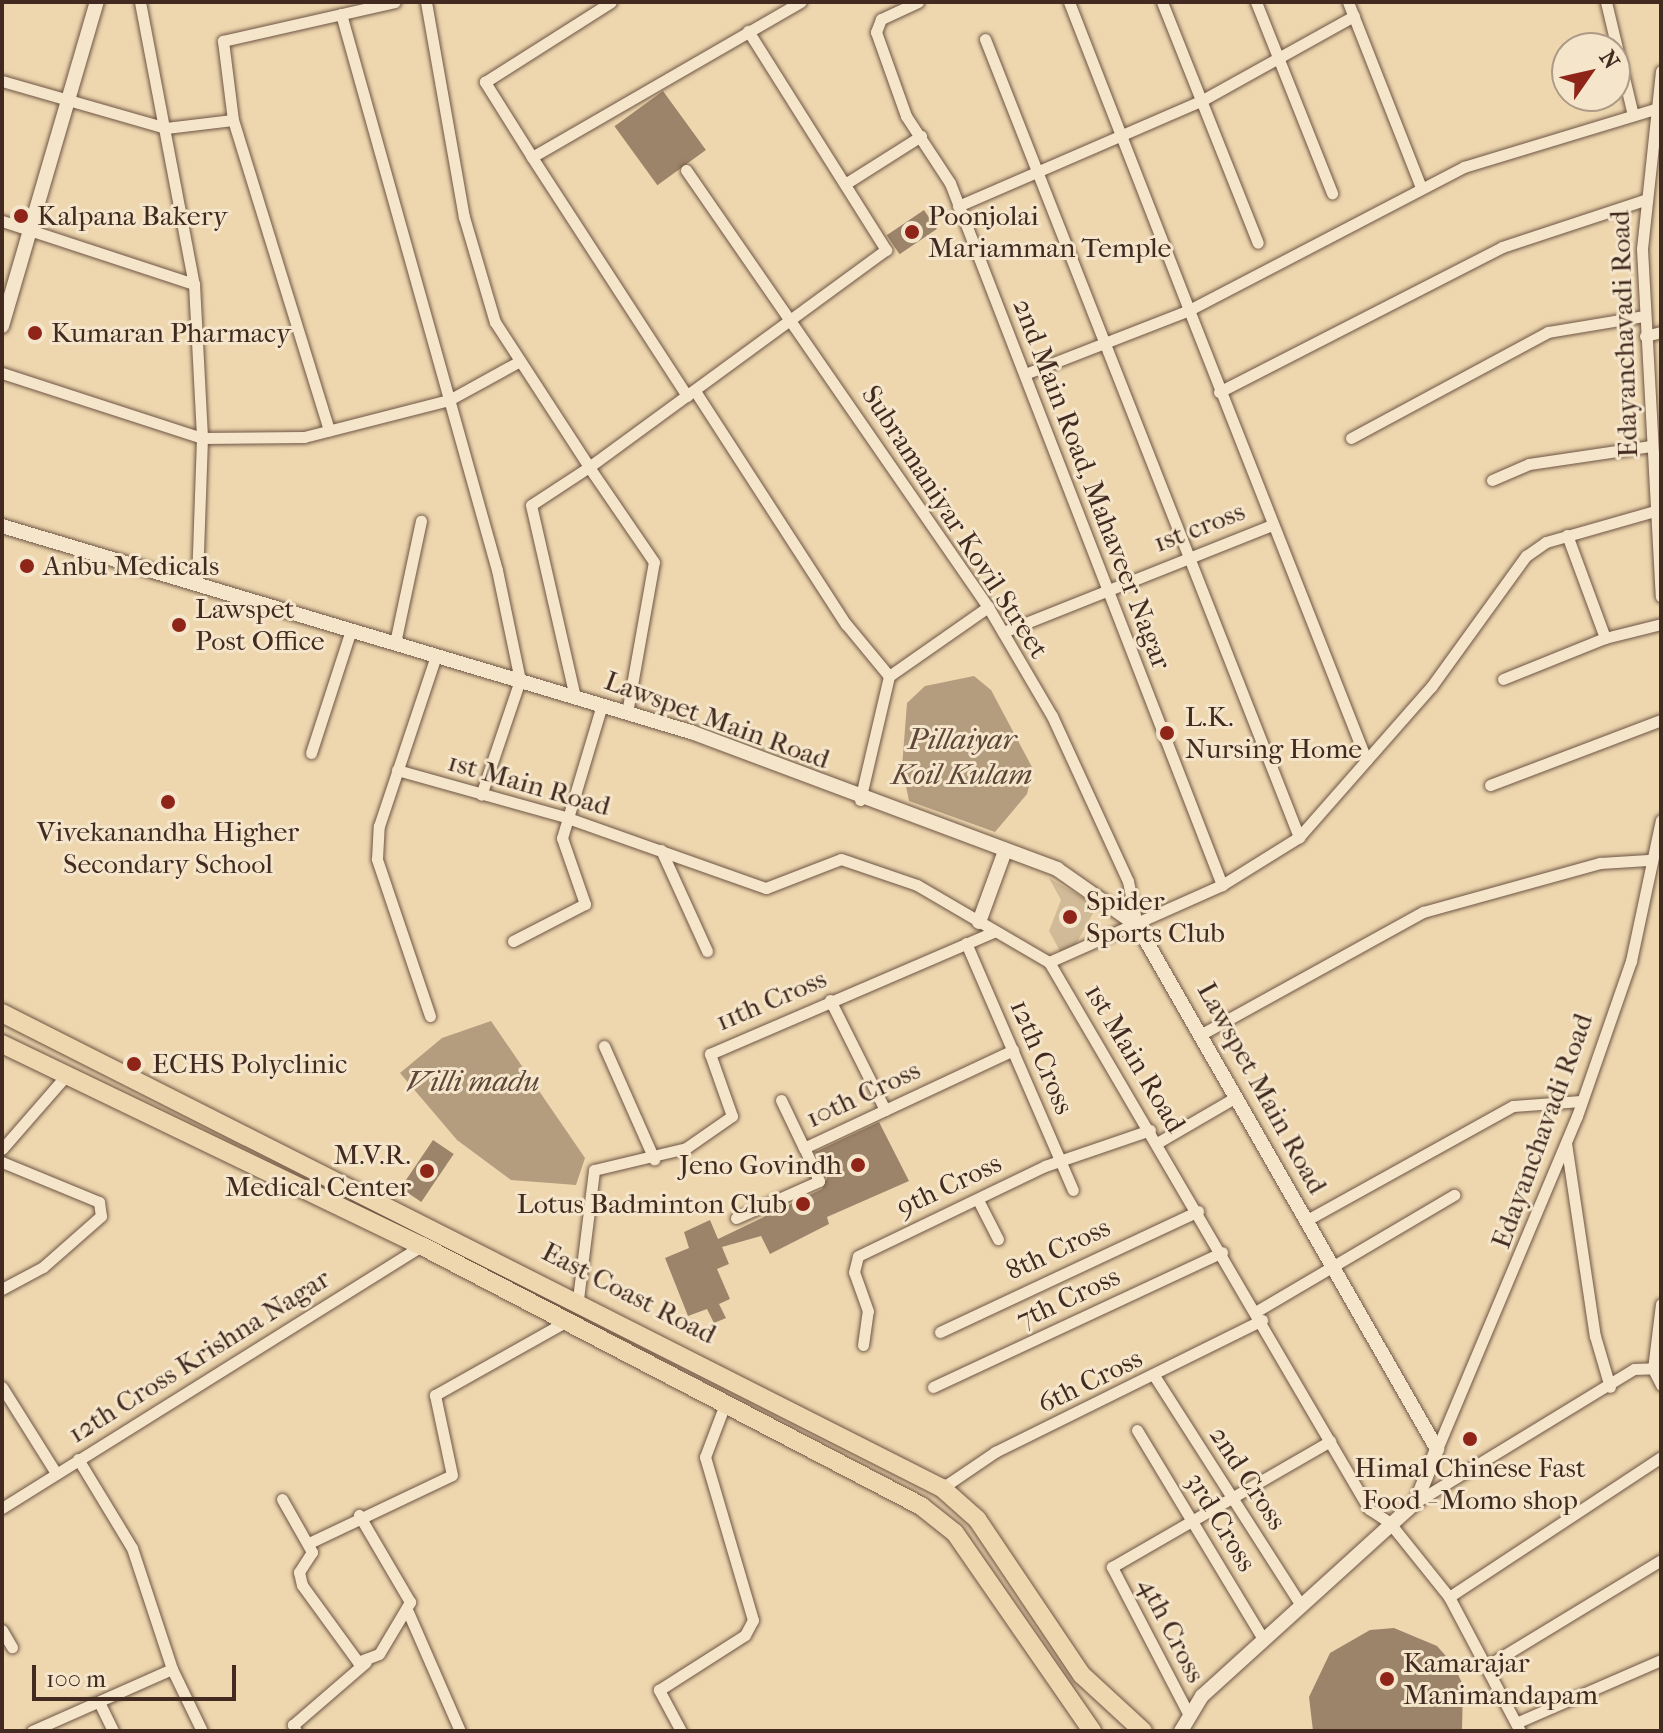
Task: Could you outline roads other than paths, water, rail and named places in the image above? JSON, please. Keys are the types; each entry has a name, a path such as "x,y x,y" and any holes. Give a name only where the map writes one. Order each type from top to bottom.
{"highway":[{"name":"East Coast Road","path":"2,1013 578,1299 942,1488 977,1519 1082,1675 1143,1731"},
{"name":"East Coast Road","path":"2,1044 64,1078 422,1246 939,1518 1092,1731"}],"street":[{"path":"2,326 97,2"},
{"path":"141,2 194,284 202,438 197,584"},
{"path":"329,431 233,120 223,41 395,2"},
{"path":"426,2 464,217 495,322 654,562 627,713"},
{"path":"611,2 485,82 532,157 846,624 889,676"},
{"path":"532,157 800,2"},
{"name":"2nd Main Road, Mahaveer Nagar","path":"918,2 875,23 906,116 931,147 958,206 1222,885"},
{"path":"1069,2 1219,392 1366,760"},
{"path":"1162,2 1258,243"},
{"path":"1256,2 1332,193"},
{"path":"1348,2 1421,187"},
{"path":"1606,2 1633,115"},
{"path":"341,14 449,400 520,680 481,795"},
{"path":"958,206 1041,173 1201,101 1354,16"},
{"path":"575,697 531,505 691,394 886,250 748,31"},
{"path":"985,39 1041,173 1299,837"},
{"name":"Edayanchavadi Road","path":"1661,71 1644,200 1644,316 1661,596"},
{"path":"2,81 66,103 166,128 233,120"},
{"path":"1025,374 1189,310 1421,187 1500,154 1658,108"},
{"path":"845,184 921,136"},
{"name":"Subramaniyar Kovil Street","path":"686,170 1003,632 1052,716 1128,881 1137,925"},
{"path":"1219,392 1502,247 1644,200"},
{"path":"2,221 194,284"},
{"path":"1351,438 1548,332 1644,316"},
{"path":"1645,336 1661,332"},
{"path":"2,373 202,438 329,431 449,400 520,361"},
{"path":"1492,480 1529,464 1651,446"},
{"path":"1049,962 1222,885 1299,837 1431,687 1526,556 1567,535 1655,511"},
{"path":"395,643 421,521"},
{"name":"1st cross","path":"1003,632 1272,525"},
{"name":"Lawspet Main Road","path":"2,526 627,713 1057,869 1137,925 1437,1449"},
{"path":"1567,535 1605,638"},
{"path":"860,800 889,676 988,607"},
{"path":"1503,679 1605,638 1661,624"},
{"path":"311,753 351,630"},
{"path":"430,1016 377,859 397,770 436,656"},
{"path":"513,941 585,904 565,850 565,817 602,705"},
{"path":"1490,785 1661,720"},
{"name":"1st Main Road","path":"397,770 565,817 766,888 841,859 917,885 1049,962 1222,1252 1369,1509 1389,1522 1449,1597 1490,1664 1518,1727"},
{"name":"Edayanchavadi Road","path":"1437,1449 1566,1142 1631,961 1661,820"},
{"path":"661,850 707,951"},
{"path":"979,922 1005,851"},
{"path":"1200,1035 1423,912 1600,863 1653,854"},
{"name":"11th Cross","path":"578,1299 594,1170 654,1159 732,1116 710,1054 995,931"},
{"name":"12th Cross","path":"966,943 1073,1190"},
{"path":"830,1000 885,1110"},
{"path":"604,1046 654,1159"},
{"name":"10th Cross","path":"736,1218 819,1181 804,1148 1013,1050"},
{"path":"2,1149 64,1078"},
{"path":"1157,1143 1236,1097"},
{"path":"781,1100 804,1148"},
{"path":"1307,1220 1513,1106 1581,1101"},
{"name":"9th Cross","path":"863,1345 868,1311 853,1262 1060,1161 1150,1130"},
{"path":"1566,1142 1595,1336 1610,1387"},
{"path":"2,1162 99,1202 101,1216 43,1267 2,1289"},
{"name":"6th Cross","path":"942,1488 995,1452 1155,1377 1454,1195"},
{"path":"978,1200 998,1239"},
{"name":"8th Cross","path":"940,1332 1198,1211"},
{"name":"12th Cross Krishna Nagar","path":"2,1508 422,1246"},
{"name":"7th Cross","path":"933,1387 1222,1252"},
{"path":"1661,1304 1657,1368 1661,1385"},
{"path":"309,1543 359,1515 456,1470 433,1404 441,1387 567,1321"},
{"path":"1181,1731 1189,1715 1263,1639 1389,1522 1416,1502 1610,1387 1634,1369 1657,1368"},
{"name":"2nd Cross","path":"1155,1377 1300,1604"},
{"path":"2,1387 56,1473"},
{"path":"681,1731 659,1690 745,1635 753,1620 705,1457 725,1404"},
{"name":"3rd Cross","path":"1137,1430 1263,1639"},
{"path":"1191,1520 1330,1441"},
{"path":"1416,1502 1437,1449"},
{"path":"1449,1597 1661,1457"},
{"path":"78,1459 132,1548 172,1669 202,1731"},
{"path":"282,1499 309,1543 302,1585 350,1659 367,1661"},
{"path":"359,1515 401,1580 408,1612 460,1731"},
{"name":"4th Cross","path":"1189,1715 1112,1567 1191,1520"},
{"path":"1490,1664 1661,1560"},
{"path":"296,1731 293,1725 367,1661 408,1612"},
{"path":"2,1630 12,1647"},
{"path":"1518,1727 1661,1660"},
{"path":"32,1731 172,1669"},
{"path":"99,1702 113,1731"}],"water":[{"name":"Pillaiyar Koil Kulam","path":"974,676 991,690 1033,769 1027,794 995,832 909,801 902,767 907,703 925,686"},
{"name":"Villi madu","path":"491,1021 585,1158 576,1185 511,1180 457,1140 400,1073 442,1038"}],"place":[{"name":"Kalpana Bakery","path":"21,216"},
{"name":"Poonjolai Mariamman Temple","path":"912,232"},
{"name":"Kumaran Pharmacy","path":"35,333"},
{"name":"Anbu Medicals","path":"27,566"},
{"name":"Lawspet Post Office","path":"179,625"},
{"name":"L.K. Nursing Home","path":"1167,733"},
{"name":"Vivekanandha Higher Secondary School","path":"168,802"},
{"name":"Spider Sports Club","path":"1070,917"},
{"name":"ECHS Polyclinic","path":"134,1064"},
{"name":"Jeno Govindh","path":"858,1165"},
{"name":"M.V.R. Medical Center","path":"427,1171"},
{"name":"Lotus Badminton Club","path":"803,1204"},
{"name":"Himal Chinese Fast Food - Momo shop","path":"1470,1439"},
{"name":"Kamarajar Manimandapam","path":"1387,1679"}]}
